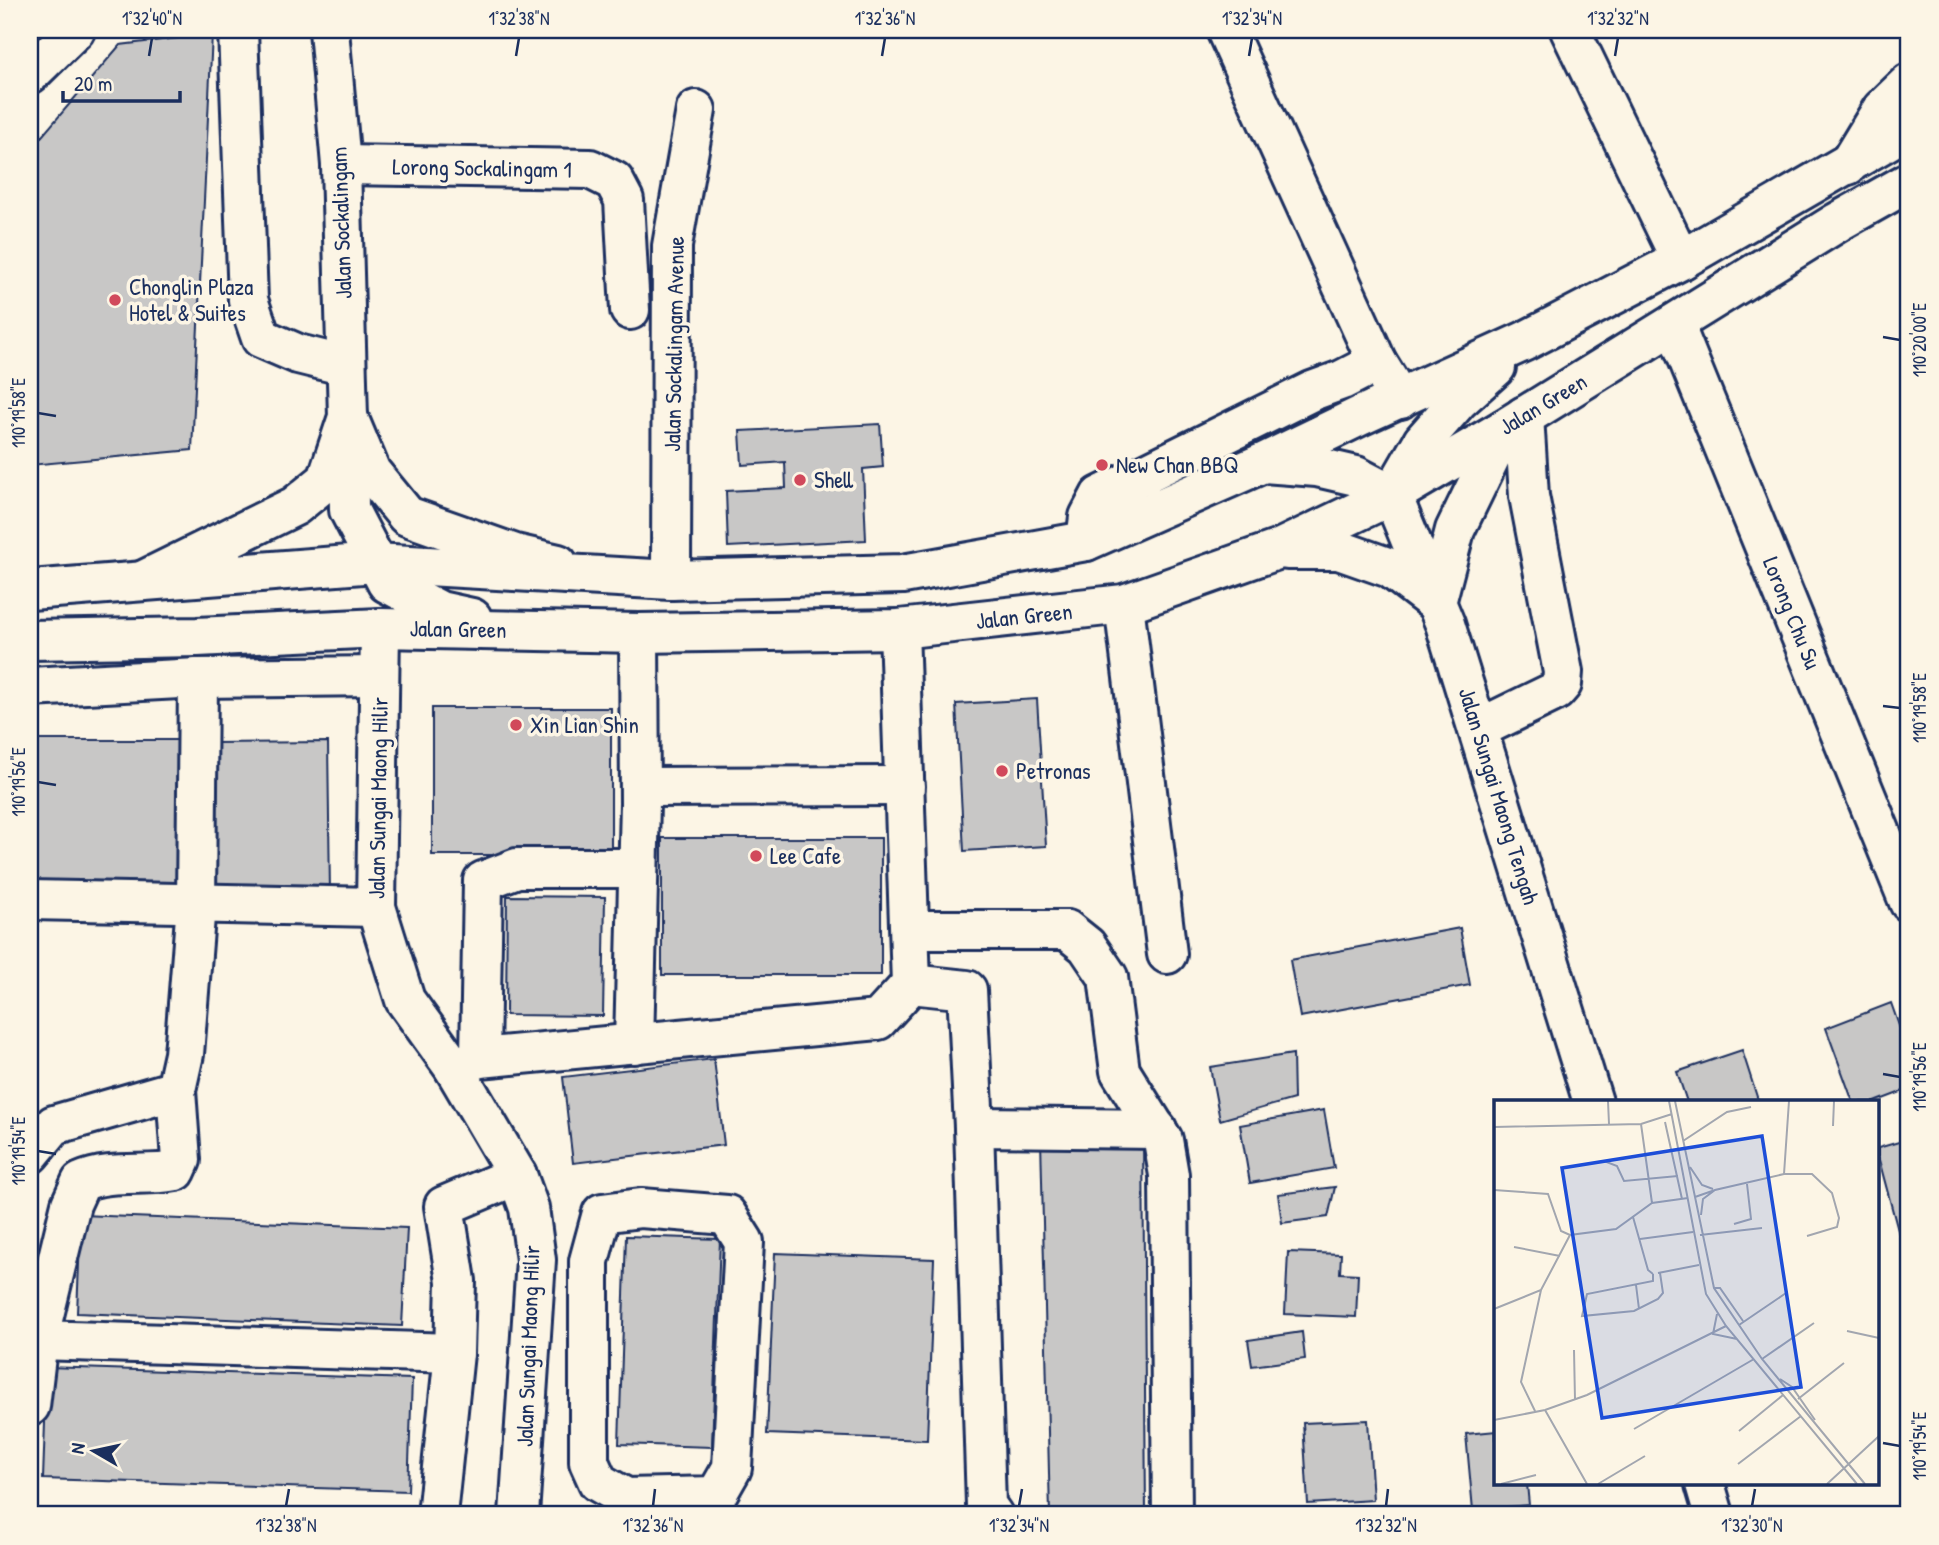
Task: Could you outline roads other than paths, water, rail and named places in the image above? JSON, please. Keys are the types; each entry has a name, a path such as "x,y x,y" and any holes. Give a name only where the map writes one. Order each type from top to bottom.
{"street":[{"path":"30,74 75,30"},
{"path":"238,30 248,300 261,338 298,354 346,366"},
{"name":"Jalan Sockalingam","path":"144,580 295,506 327,480 348,417 341,165 329,30"},
{"path":"1226,30 1377,362 1400,398"},
{"path":"1570,30 1681,260"},
{"path":"1847,165 1882,109 1909,83"},
{"name":"Jalan Sockalingam Avenue","path":"671,580 673,246 696,110"},
{"path":"30,590 375,564 671,580 903,574 1086,541 1263,463 1525,341 1681,260 1909,128"},
{"name":"Lorong Sockalingam 1","path":"341,165 590,169 614,181 624,200 630,310"},
{"name":"Jalan Green","path":"30,640 197,637 380,628 639,632 899,629 1124,604 1277,550 1392,495 1514,423 1838,222 1909,182"},
{"name":"Lorong Chu Su","path":"1674,324 1901,853 1909,902"},
{"path":"1263,463 1317,467 1356,476 1392,495 1423,441 1459,400 1525,341"},
{"path":"1086,541 1089,517 1100,496 1312,391 1342,380 1377,362"},
{"path":"348,417 349,510 387,583 440,611 525,630"},
{"name":"Jalan Sockalingam","path":"348,417 372,472 407,516 515,554 616,577"},
{"path":"1277,550 1339,550 1390,568 1436,603 1455,530 1514,423"},
{"path":"1478,729 1556,691 1562,684 1563,672 1514,423"},
{"name":"Jalan Sungai Maong Tengah","path":"1392,495 1445,624 1592,1100"},
{"path":"1124,604 1167,954"},
{"name":"Jalan Sungai Maong Hilir","path":"380,628 376,908 405,1000 467,1063 529,1208 536,1260 519,1515"},
{"path":"637,868 517,868 483,881 467,1063 878,1020 911,984 899,629"},
{"path":"634,1044 640,787 639,632"},
{"path":"30,687 198,678 379,676"},
{"path":"30,1406 38,1340 71,1204 81,1182 96,1175 155,1175 176,1171 181,1160 176,1090 184,1054 196,904 198,678"},
{"path":"640,787 905,786"},
{"path":"30,900 376,908"},
{"path":"910,930 1067,930 1087,946 1108,977 1119,1071 1163,1140 1169,1175 1171,1515"},
{"path":"966,931 986,1505 993,1515"},
{"path":"911,984 967,990"},
{"path":"30,1154 54,1125 176,1090"},
{"path":"974,1127 1157,1129"},
{"path":"437,1515 454,1353 456,1281 444,1206 517,1175"},
{"path":"641,1208 727,1215 744,1242 732,1468 716,1496 626,1498 598,1482 589,1462 589,1261 602,1213 641,1208"},
{"path":"536,1260 589,1261"},
{"path":"38,1340 454,1353"},
{"path":"1706,1486 1714,1515"}],"place":[{"name":"Chonglin Plaza Hotel & Suites","path":"115,300"},
{"name":"New Chan BBQ","path":"1102,465"},
{"name":"Shell","path":"800,480"},
{"name":"Xin Lian Shin","path":"516,725"},
{"name":"Petronas","path":"1002,771"},
{"name":"Lee Cafe","path":"756,856"}]}
